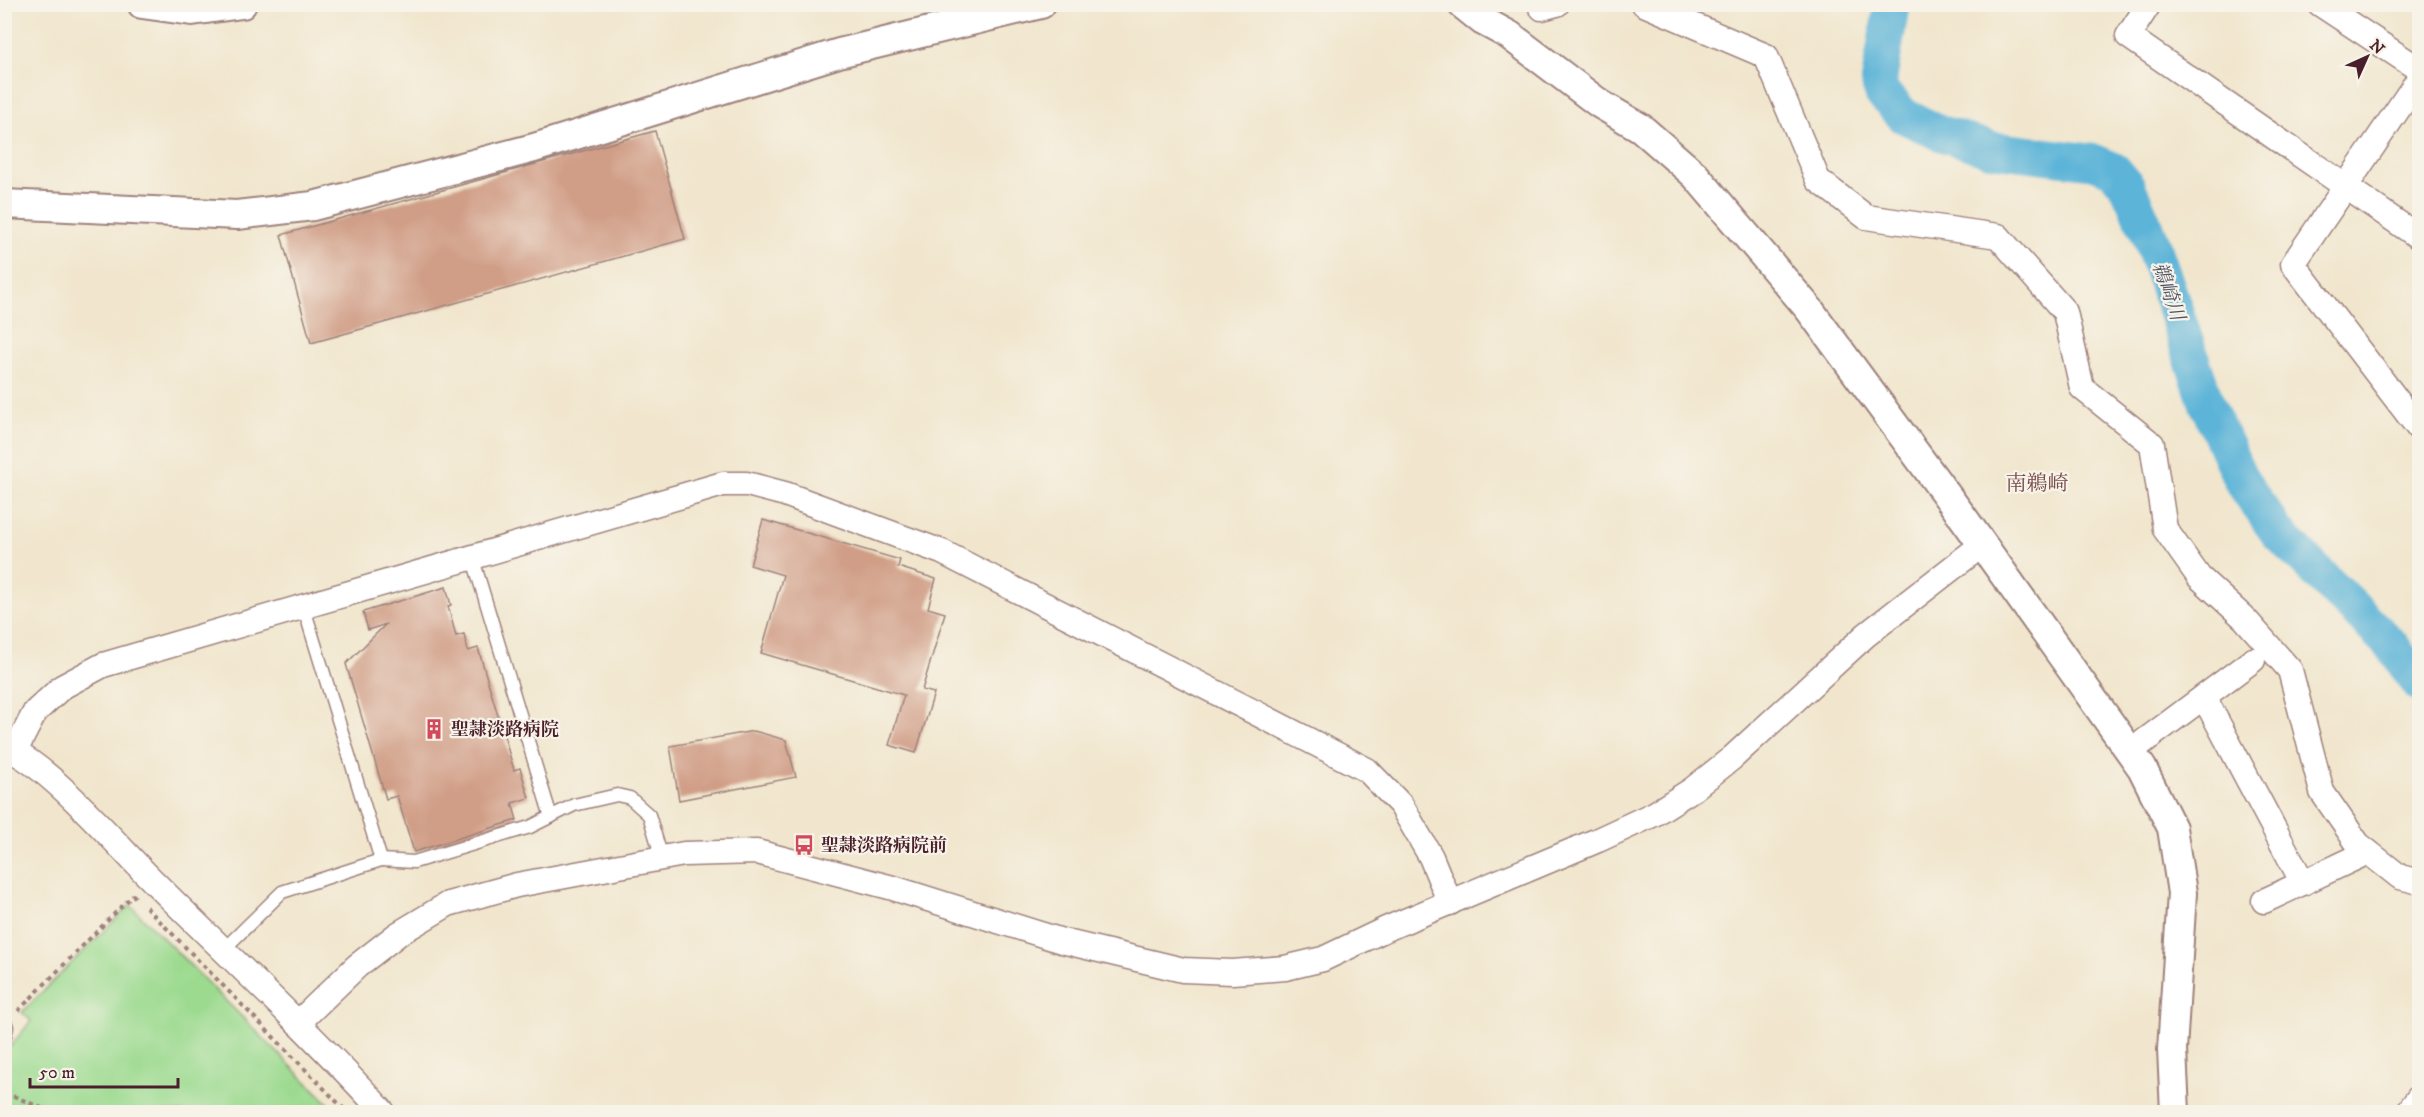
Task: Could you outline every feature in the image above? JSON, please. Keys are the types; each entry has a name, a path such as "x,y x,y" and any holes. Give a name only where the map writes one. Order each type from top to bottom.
{"street":[{"path":"142,4 192,11 242,4"},
{"path":"4,204 237,215 313,206 534,148 839,53 1041,4"},
{"path":"1539,4 1542,8 1557,4"},
{"path":"1644,4 1766,56 1818,180 1866,216 1998,236 2065,312 2082,388 2152,444 2165,529 2199,577 2245,619 2290,670 2322,792 2358,844 2400,877 2420,882"},
{"path":"2149,4 2128,36 2420,238"},
{"path":"2320,4 2420,70"},
{"path":"1477,10 1600,104 1641,128 1695,175 1809,309 1983,544 2131,751 2156,791 2172,828 2180,874 2182,893 2172,1050 2175,1113"},
{"path":"2420,76 2293,264 2420,430"},
{"path":"383,1113 297,1023 62,789 10,749 35,712 62,687 103,665 723,484 747,484 785,494 942,552 1367,770 1401,805 1431,857 1450,903"},
{"path":"297,1023 357,966 398,934 448,904 517,885 684,854 758,852 893,888 1062,941 1183,970 1232,972 1285,968 1323,959 1386,928 1450,903 1654,814 1693,789 1732,758 1866,635 1983,544"},
{"path":"2131,751 2253,660"},
{"path":"2204,697 2303,883"},
{"path":"2264,902 2368,852"},
{"path":"2408,1113 2420,1096"}],"lane":[{"path":"472,556 551,817"},
{"path":"303,605 381,860"},
{"path":"224,950 282,892 381,860 414,862 530,827 585,802 617,795 630,798 649,815 662,858"},
{"path":"4,1019 7,1027 4,1040"}],"path":[{"path":"18,1011 133,895 346,1113"},
{"path":"4,1095 16,1097 51,1113"}],"green space":[{"path":"130,905 337,1112 5,1112 5,1053 31,1021 22,1012"}],"building":[{"path":"655,131 685,239 311,343 281,235"},
{"path":"763,520 900,560 898,567 936,579 928,608 945,613 922,690 934,693 916,753 889,745 904,695 761,653 783,575 750,565"},
{"name":"聖隷淡路病院","path":"446,587 451,605 448,606 456,636 464,634 468,651 478,648 514,770 520,768 529,798 512,803 517,820 414,852 397,796 386,799 346,664 386,624 368,630 363,612"},
{"path":"754,731 786,740 796,777 679,800 670,746"}],"waterway":[{"name":"鵜崎川","path":"1892,4 1879,81 1881,92 1904,116 1940,133 1990,149 2095,162 2114,170 2128,187 2151,239 2207,404 2241,480 2277,532 2392,646 2420,685"}],"place":[{"name":"聖隷淡路病院","path":"434,729"},
{"name":"聖隷淡路病院前","path":"804,845"}],"district":[{"name":"南鵜崎","path":"2037,483"}]}
